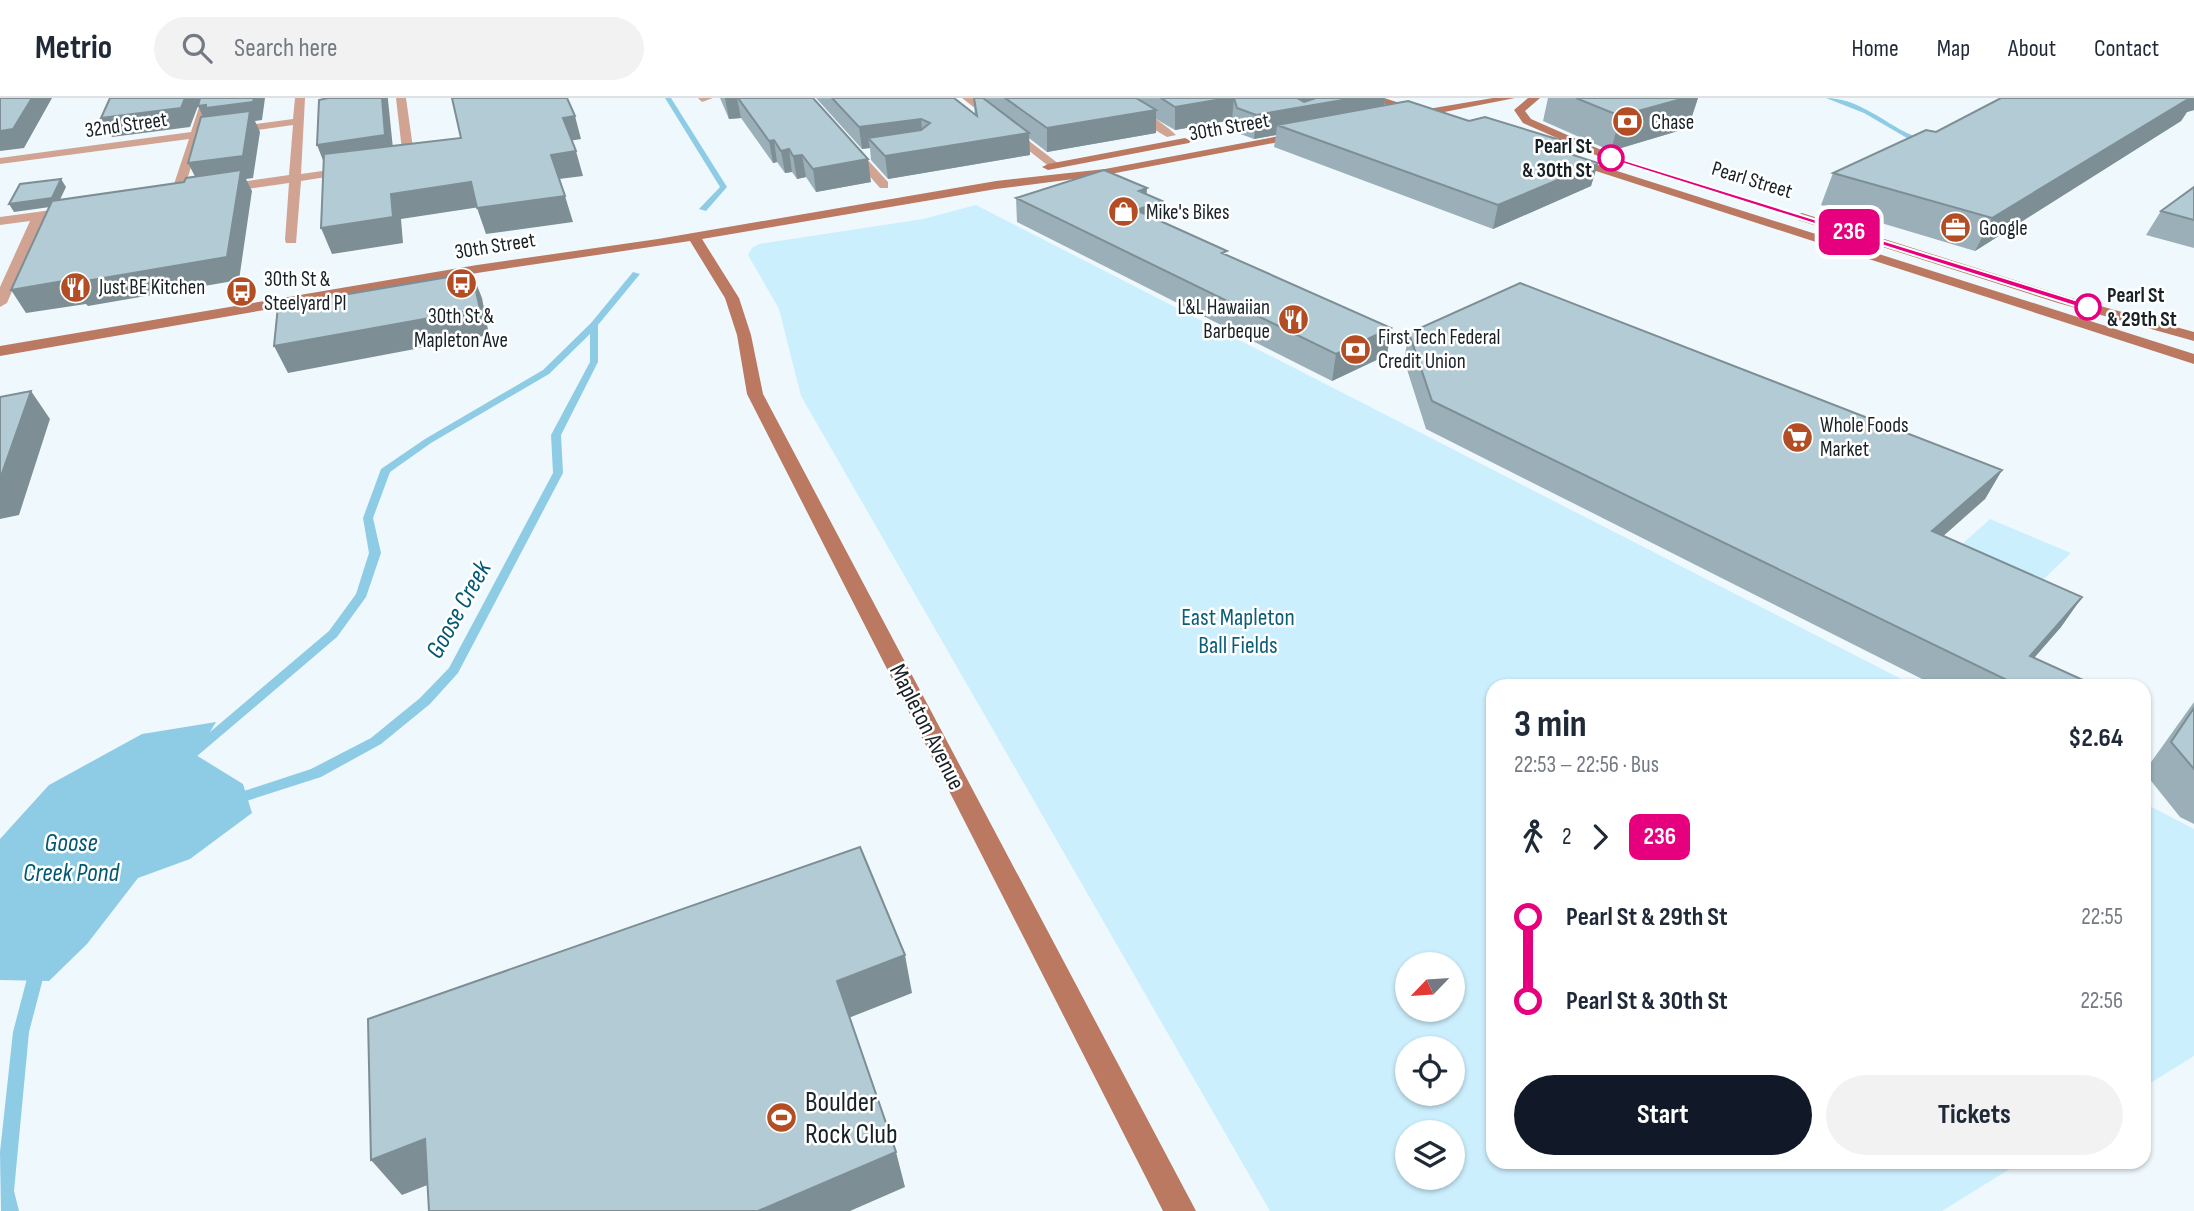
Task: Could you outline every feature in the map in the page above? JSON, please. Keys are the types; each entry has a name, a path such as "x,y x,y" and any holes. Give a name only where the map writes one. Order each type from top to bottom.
{"main road":[{"path":"1452,115 1510,98"},
{"path":"1518,129 1617,160 1527,121 1519,110 1535,98"},
{"path":"1372,103 1426,105 1452,115 1479,117"},
{"path":"1400,117 1426,105"},
{"name":"30th Street","path":"0,351 477,269 694,237 996,185 1105,172 1312,133"},
{"name":"30th Street","path":"996,185 1032,171 1197,139"},
{"name":"Pearl Street","path":"1561,156 2194,359"},
{"name":"Pearl Street","path":"1787,213 2063,300 2194,337"},
{"name":"Mapleton Avenue","path":"694,237 732,298 744,335 755,394 1180,1211"}],"street":[{"path":"189,194 195,135 206,98"},
{"path":"291,240 300,98"},
{"path":"383,166 409,162 401,98"},
{"path":"702,99 708,98"},
{"path":"967,98 1055,166"},
{"path":"1107,98 1122,104 1171,135"},
{"name":"32nd Street","path":"0,161 299,121"},
{"path":"839,136 884,184"},
{"path":"858,156 872,154"},
{"path":"163,198 358,169"},
{"path":"0,221 82,209"},
{"path":"0,303 38,216"}],"green space":[{"name":"East Mapleton Ball Fields","path":"976,205 1901,679 1486,679 1486,1169 2010,1169 1942,1211 1270,1211 801,396 779,309 748,255 752,248 759,244 923,219"},
{"path":"1990,519 2071,553 2029,593 1959,547"},
{"path":"2151,807 2194,829 2194,1056 2151,1083"}],"water":[{"name":"Goose Creek Pond","path":"216,722 196,755 243,784 252,813 190,859 138,878 87,944 49,981 0,980 0,839 49,785 142,734"}],"building":[{"path":"0,98 32,98 13,129 0,131"},
{"path":"110,98 185,98 181,108 101,118"},
{"path":"200,98 254,98 253,102 206,108 206,105 198,106"},
{"path":"382,98 385,135 317,145 319,100"},
{"path":"452,98 567,98 575,116 563,118 576,151 551,155 565,196 477,208 471,182 391,194 393,217 321,228 324,154 461,138"},
{"path":"738,98 813,98 868,159 813,169 802,155 793,156 789,149 781,151 774,140 769,141"},
{"path":"832,98 954,98 977,116 974,98 983,98 1029,133 885,156 868,138 921,130 930,123 921,119 859,127"},
{"path":"1005,98 1136,98 1156,110 1047,128"},
{"path":"1161,98 1228,98 1175,107"},
{"path":"1234,98 1297,98 1304,102 1316,98 1354,98 1256,115 1237,108"},
{"path":"1576,98 1685,98 1620,116"},
{"path":"2001,98 2190,98 1992,218 1833,173 1926,130 1936,132"},
{"path":"1408,101 1469,121 1485,117 1570,143 1552,148 1598,163 1498,205 1277,125"},
{"path":"250,111 243,156 188,163 201,117"},
{"path":"241,170 227,257 74,283 75,279 11,290 52,201 184,182 186,178"},
{"path":"1104,170 1147,188 1139,191 1162,201 1136,210 1227,251 1222,253 1391,328 1336,354 1016,198"},
{"path":"61,179 52,198 9,204 20,184"},
{"path":"2194,187 2194,220 2161,211"},
{"path":"472,273 480,309 274,346 278,306"},
{"path":"1520,283 2002,470 1932,531 2082,597 2030,656 2081,679 2005,679 1432,401 1409,333"},
{"path":"31,391 0,479 0,397"},
{"path":"2194,708 2194,769 2171,742"},
{"path":"860,847 905,955 837,981 896,1152 758,1211 429,1211 425,1139 371,1160 368,1019"}],"waterway":[{"name":"Goose Creek","path":"668,98 724,187 703,209"},
{"path":"1829,98 1866,112 1903,134 1926,142"},
{"name":"Goose Creek","path":"594,325 636,274"},
{"name":"Goose Creek","path":"191,754 333,634 362,594 375,553 368,518 385,471 428,441 546,372 594,325"},
{"name":"Goose Creek","path":"231,801 316,773 376,741 425,701 454,670 558,473 556,435 594,362 594,325"},
{"name":"Goose Creek","path":"10,1211 5,1191 21,1032 38,967"}],"bus line":[{"name":"236","path":"1611,158 2088,307"}],"place":[{"name":"Chase","path":"1628,122"},
{"name":"Pearl St & 30th St","path":"1611,158"},
{"name":"Mike's Bikes","path":"1123,212"},
{"name":"Google","path":"1956,228"},
{"name":"30th St & Mapleton Ave","path":"461,284"},
{"name":"Just BE Kitchen","path":"76,287"},
{"name":"30th St & Steelyard Pl","path":"241,291"},
{"name":"Pearl St & 29th St","path":"2088,307"},
{"name":"L&L Hawaiian Barbeque","path":"1293,319"},
{"name":"First Tech Federal Credit Union","path":"1355,349"},
{"name":"Whole Foods Market","path":"1797,437"},
{"name":"Boulder Rock Club","path":"782,1118"}]}
